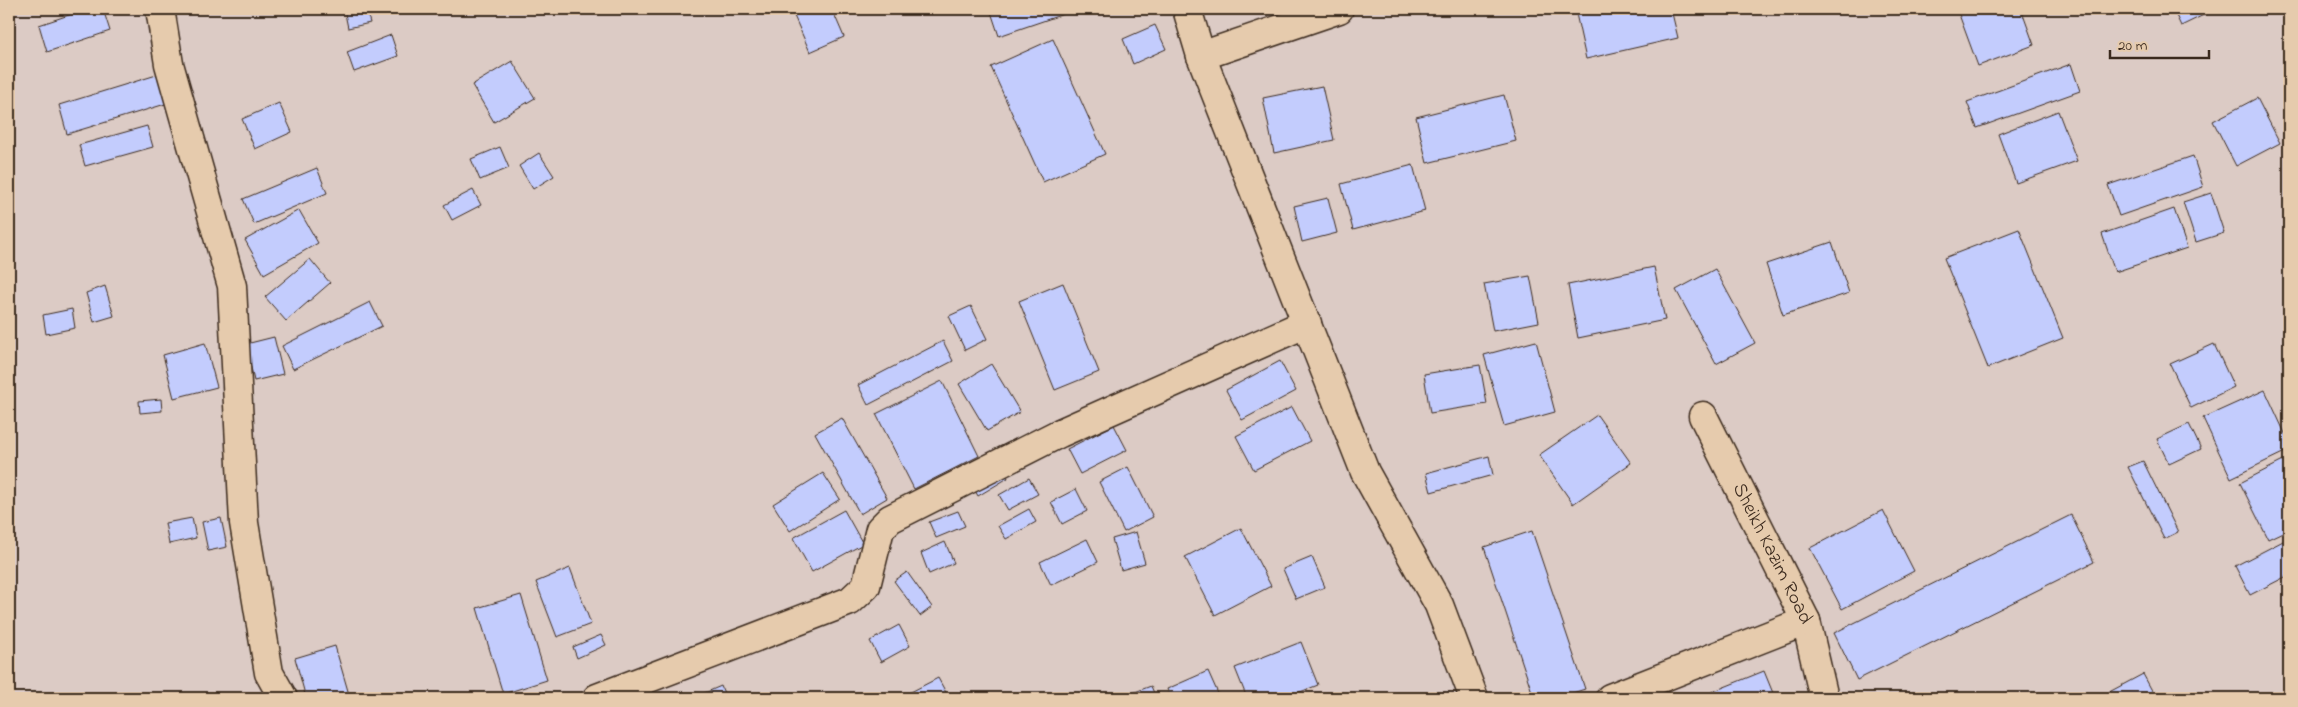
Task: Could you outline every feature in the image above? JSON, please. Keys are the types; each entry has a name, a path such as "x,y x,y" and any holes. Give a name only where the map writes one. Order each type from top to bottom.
{"street":[{"path":"160,9 169,64 232,286 244,523 269,673 282,698"},
{"path":"1187,9 1201,56 1365,472 1439,605 1474,698"},
{"path":"1201,56 1339,9"},
{"path":"597,698 850,600 866,586 880,529 890,519 1060,433 1306,322"},
{"name":"Sheikh Kazim Road","path":"1703,416 1806,621 1824,698"},
{"path":"1610,698 1806,621"}],"building":[{"path":"87,9 103,9 110,31 47,52 39,25"},
{"path":"344,9 366,9 370,23 348,28"},
{"path":"791,9 832,9 844,37 810,52"},
{"path":"990,9 1078,9 999,36"},
{"path":"1575,9 1671,9 1678,38 1586,59"},
{"path":"1957,9 2021,9 2034,45 1978,66"},
{"path":"2173,9 2216,9 2181,26"},
{"path":"1155,25 1166,49 1133,64 1123,39"},
{"path":"391,35 398,56 354,72 347,52"},
{"path":"1053,39 1105,154 1043,182 991,67"},
{"path":"512,61 535,98 494,122 472,85"},
{"path":"2071,64 2080,91 1977,128 1967,102"},
{"path":"163,73 172,102 67,134 59,105"},
{"path":"1322,86 1334,140 1274,153 1263,98"},
{"path":"1504,95 1516,141 1427,163 1416,117"},
{"path":"2257,98 2280,143 2236,166 2213,121"},
{"path":"279,103 292,132 255,149 242,119"},
{"path":"2058,111 2077,161 2016,183 1998,134"},
{"path":"147,126 153,147 85,166 79,145"},
{"path":"500,147 509,168 480,180 471,159"},
{"path":"539,153 554,176 533,189 519,166"},
{"path":"2193,156 2203,187 2119,216 2108,185"},
{"path":"1413,165 1425,211 1353,230 1341,184"},
{"path":"317,168 327,193 254,224 243,199"},
{"path":"473,190 481,205 452,220 444,205"},
{"path":"2211,193 2224,233 2196,242 2183,202"},
{"path":"1328,198 1337,233 1302,242 1294,206"},
{"path":"2174,209 2187,248 2115,272 2102,234"},
{"path":"299,210 318,243 264,274 245,240"},
{"path":"2019,229 2063,338 1988,368 1944,258"},
{"path":"1832,242 1849,293 1783,315 1766,264"},
{"path":"310,259 330,283 286,321 265,297"},
{"path":"1654,267 1665,320 1578,338 1568,285"},
{"path":"1715,269 1755,343 1716,364 1676,290"},
{"path":"1530,276 1539,322 1493,331 1484,284"},
{"path":"1063,283 1099,372 1055,390 1019,301"},
{"path":"105,286 114,316 94,322 86,293"},
{"path":"370,302 382,326 293,369 282,346"},
{"path":"971,306 987,339 965,350 949,316"},
{"path":"72,309 75,328 46,334 43,315"},
{"path":"274,337 283,374 254,381 246,344"},
{"path":"943,341 953,361 868,405 858,385"},
{"path":"1536,341 1555,412 1504,426 1484,355"},
{"path":"205,343 217,387 174,398 163,355"},
{"path":"2214,344 2234,387 2191,408 2170,364"},
{"path":"1280,361 1296,391 1242,420 1226,390"},
{"path":"991,364 1020,412 987,431 959,384"},
{"path":"1480,365 1487,404 1430,413 1424,374"},
{"path":"942,381 979,456 914,489 876,414"},
{"path":"2265,390 2289,442 2289,450 2231,478 2203,418"},
{"path":"161,399 162,411 140,413 139,401"},
{"path":"1292,407 1310,441 1254,470 1236,436"},
{"path":"1597,415 1631,463 1573,504 1539,455"},
{"path":"842,418 887,498 860,514 815,433"},
{"path":"2189,424 2201,449 2169,464 2157,439"},
{"path":"1114,425 1127,450 1080,474 1067,449"},
{"path":"1489,456 1493,475 1431,492 1426,473"},
{"path":"2289,458 2289,529 2268,539 2240,483"},
{"path":"2143,461 2178,532 2164,539 2128,467"},
{"path":"1128,467 1153,517 1124,532 1099,482"},
{"path":"1003,468 1008,478 978,496 972,485"},
{"path":"823,473 840,499 790,531 773,504"},
{"path":"1029,478 1038,494 1008,510 999,495"},
{"path":"1076,489 1087,511 1062,524 1051,502"},
{"path":"1029,509 1036,522 1006,539 998,526"},
{"path":"844,510 863,544 812,572 793,538"},
{"path":"1883,510 1914,571 1842,609 1810,548"},
{"path":"958,511 965,526 936,538 929,522"},
{"path":"2071,515 2094,562 1857,680 1834,633"},
{"path":"192,518 196,538 169,544 165,523"},
{"path":"221,518 227,547 208,551 202,522"},
{"path":"1241,528 1271,586 1215,615 1185,557"},
{"path":"1532,531 1585,689 1557,698 1534,698 1484,547"},
{"path":"1136,532 1145,563 1121,570 1112,539"},
{"path":"2289,538 2289,575 2250,595 2235,566"},
{"path":"1087,539 1098,562 1051,585 1040,562"},
{"path":"945,542 954,563 929,574 921,553"},
{"path":"1312,557 1325,587 1296,599 1283,569"},
{"path":"570,568 591,624 557,637 536,582"},
{"path":"907,572 932,607 920,616 894,581"},
{"path":"521,595 547,680 503,694 477,608"},
{"path":"899,625 910,646 881,662 870,641"},
{"path":"601,635 606,645 577,658 573,647"},
{"path":"1301,642 1318,685 1285,698 1247,698 1235,668"},
{"path":"335,646 350,698 306,698 295,658"},
{"path":"1208,671 1220,698 1171,698 1167,689"},
{"path":"1764,671 1775,698 1697,698"},
{"path":"2143,674 2156,698 2098,698"},
{"path":"938,678 949,698 909,698 907,694"},
{"path":"721,686 726,698 693,698"},
{"path":"1151,686 1156,698 1119,698"}]}
